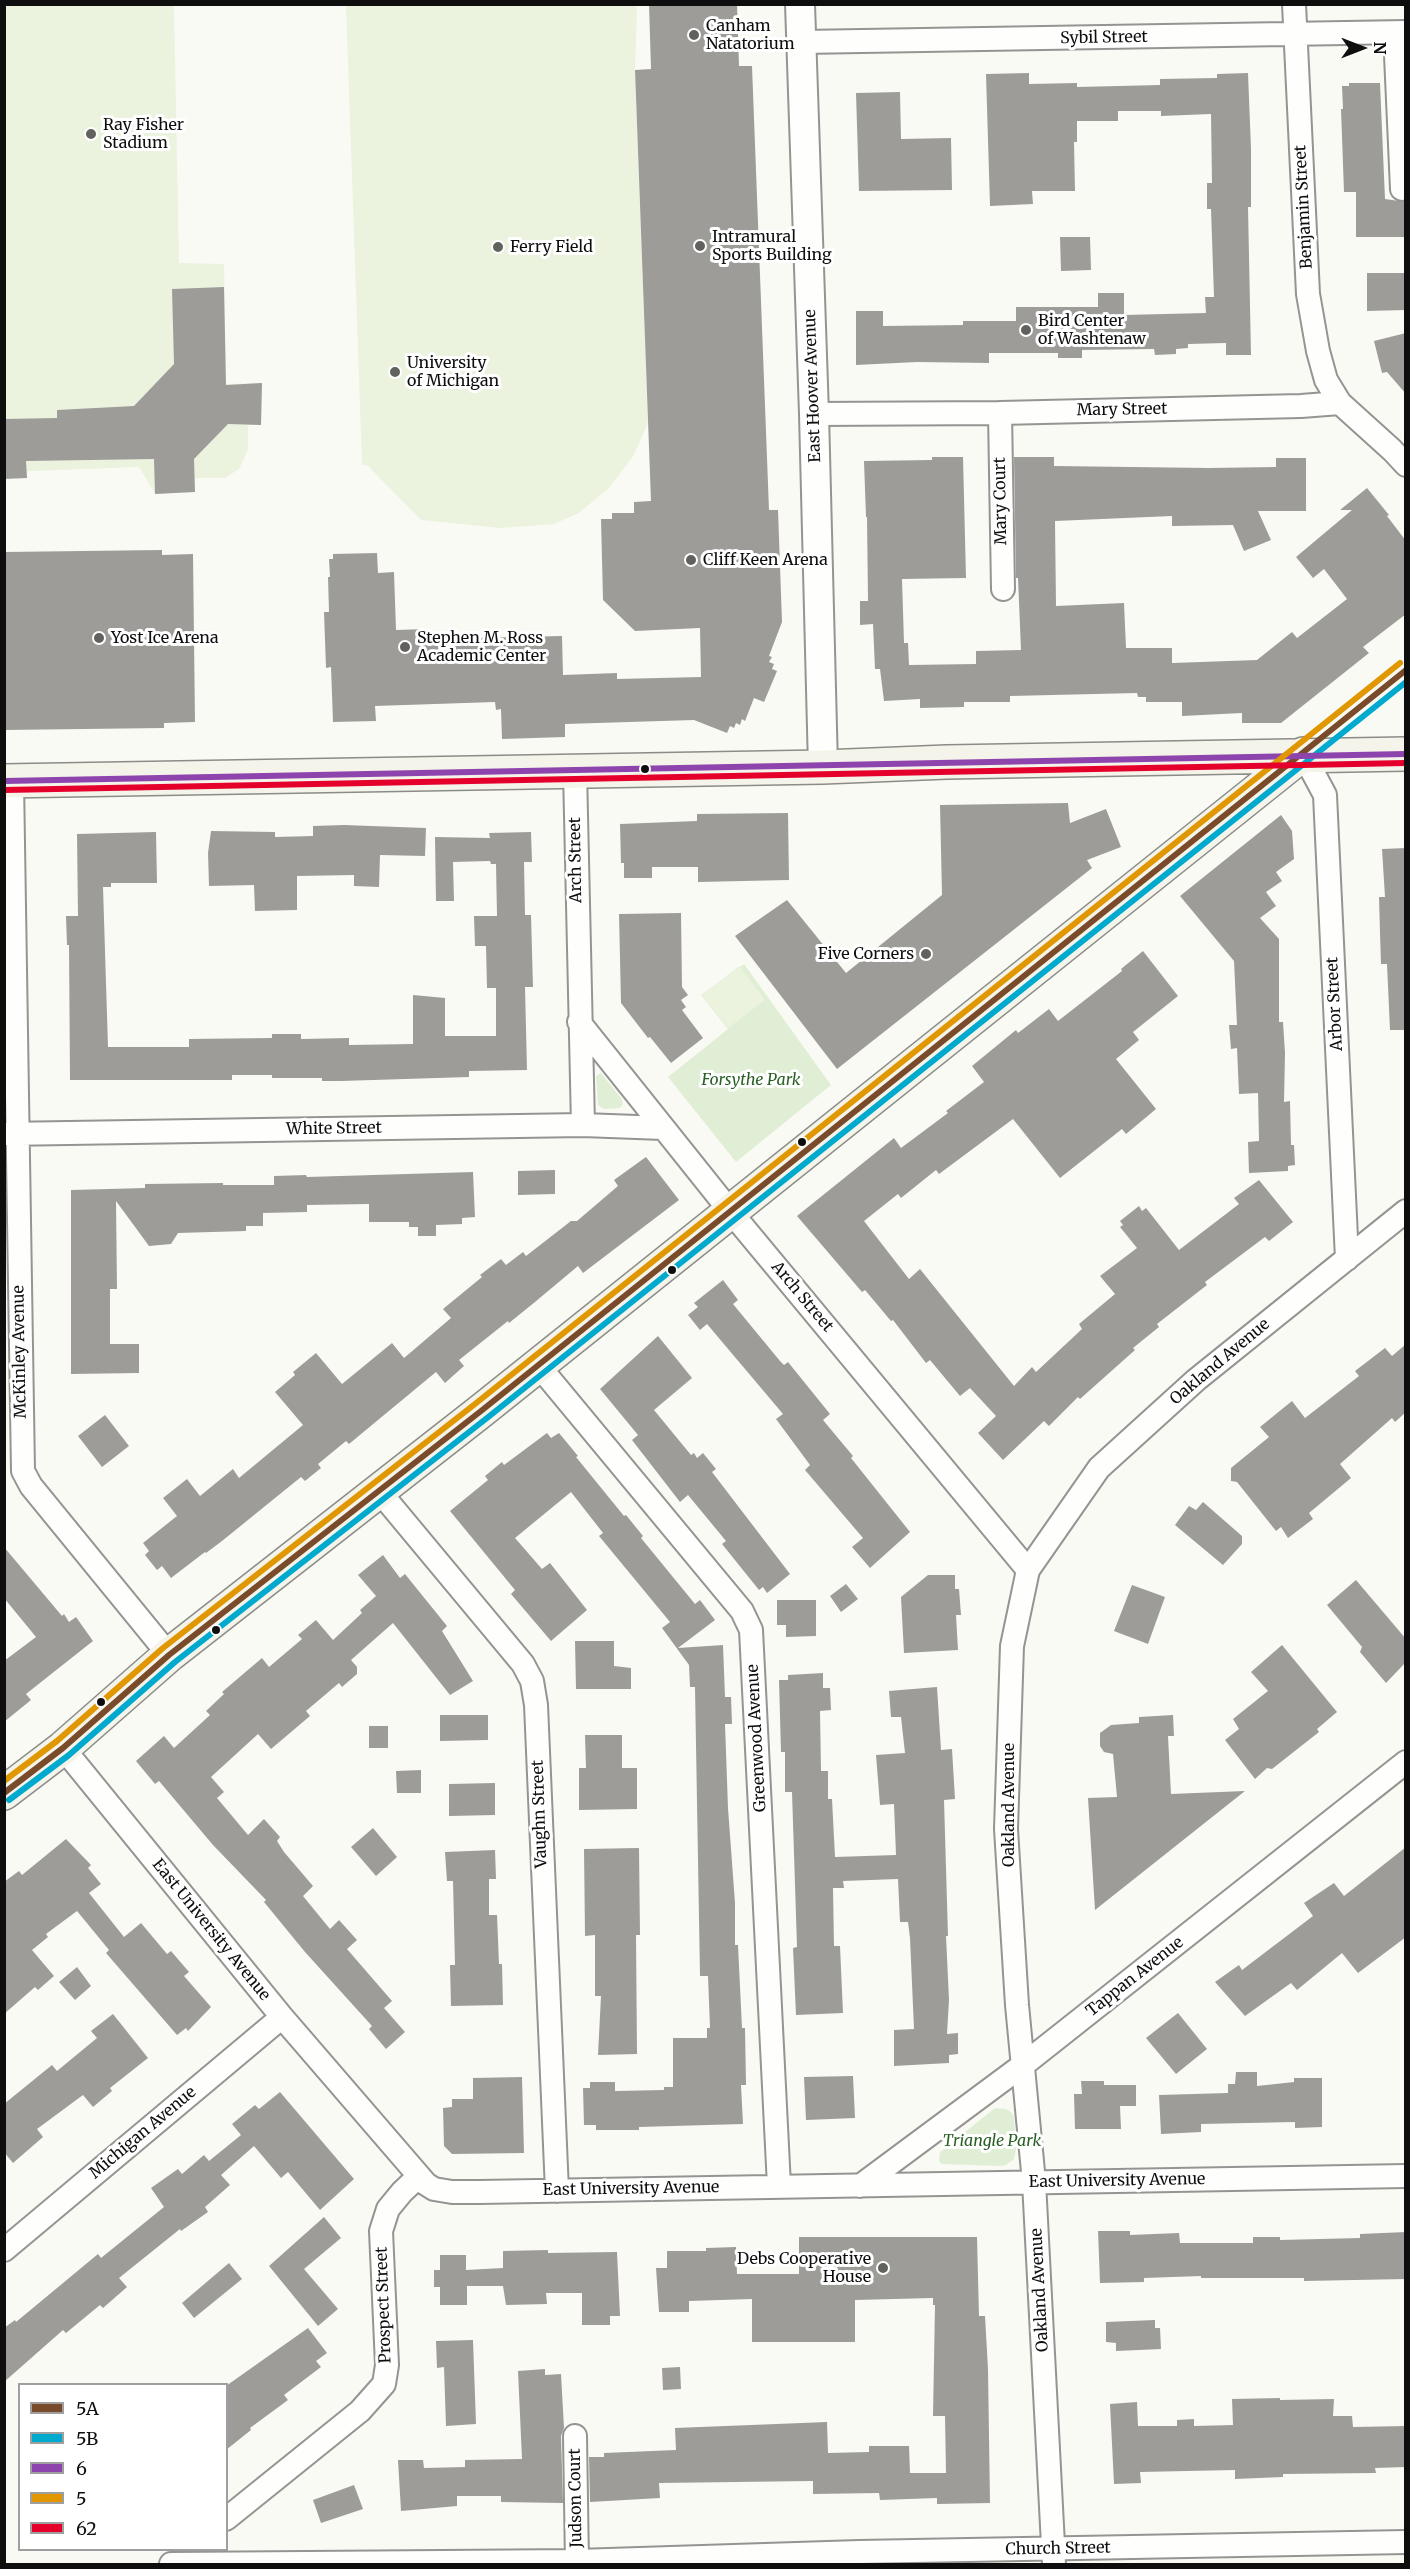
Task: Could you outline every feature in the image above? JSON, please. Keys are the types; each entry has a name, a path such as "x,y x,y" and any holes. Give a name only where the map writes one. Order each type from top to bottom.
{"main road":[{"path":"4,1793 63,1748 169,1655 538,1365 1303,754"},
{"path":"8,781 823,767 1303,754 1406,754"}],"street":[{"name":"East Hoover Avenue","path":"800,4 823,767"},
{"name":"Benjamin Street","path":"1294,4 1308,294 1318,351 1326,380 1340,403"},
{"name":"Sybil Street","path":"802,42 1400,33"},
{"path":"1400,33 1402,189"},
{"path":"1340,403 1406,465"},
{"name":"Mary Street","path":"814,414 1000,413 1301,406 1340,403"},
{"name":"Mary Court","path":"1000,413 1003,589"},
{"name":"Arbor Street","path":"1303,754 1325,795 1347,1259"},
{"name":"Arch Street","path":"575,771 583,1125"},
{"name":"McKinley Avenue","path":"8,781 10,1134 23,1471 31,1486 169,1655"},
{"name":"Arch Street","path":"579,1022 730,1211 1028,1570"},
{"name":"White Street","path":"10,1134 583,1125 663,1128"},
{"name":"Oakland Avenue","path":"1054,2557 1034,2182 1006,1829 1012,1646 1028,1570 1099,1468 1196,1380 1406,1211"},
{"name":"Greenwood Avenue","path":"538,1365 742,1611 751,1630 779,2186"},
{"name":"Vaughn Street","path":"379,1491 523,1664 532,1682 536,1705 556,2191"},
{"name":"East University Avenue","path":"63,1748 282,2017 419,2176 434,2189 443,2192 1406,2176"},
{"name":"Tappan Avenue","path":"860,2186 1023,2065 1406,1762"},
{"name":"Michigan Avenue","path":"4,2250 282,2017"},
{"name":"Prospect Street","path":"228,2517 360,2411 384,2384 387,2365 381,2231 388,2209 419,2176"},
{"name":"Judson Court","path":"574,2436 577,2563"},
{"name":"Church Street","path":"177,2559 577,2563 1054,2557 1406,2542"}],"green space":[{"name":"Ray Fisher Stadium","path":"4,5 174,5 179,263 224,264 226,384 262,383 261,425 248,425 248,450 239,469 225,478 195,478 195,492 155,494 139,467 5,472"},
{"name":"Ferry Field","path":"346,5 635,5 637,10 635,70 648,423 634,455 609,488 579,513 554,524 500,528 421,520 367,465 362,465"},
{"name":"Forsythe Park","path":"744,964 831,1085 736,1162 668,1077 728,1029 701,995"},
{"path":"739,966 765,1000 728,1028 702,995"},
{"path":"601,1073 621,1098 623,1104 620,1108 604,1109 598,1105 596,1076"},
{"name":"Triangle Park","path":"995,2108 1006,2109 1014,2117 1016,2149 1014,2159 1001,2166 942,2164 939,2161 940,2152"}],"building":[{"path":"649,4 737,4 739,66 752,66 769,510 778,510 782,622 769,656 772,657 769,662 774,664 772,669 777,671 764,702 754,698 745,721 742,719 740,725 736,723 734,728 730,726 727,733 694,720 565,724 565,737 502,739 501,709 496,710 495,702 375,706 376,721 333,722 331,667 326,668 324,612 329,612 329,559 333,559 333,554 377,553 378,573 394,572 396,630 427,629 428,639 562,636 563,675 617,673 617,679 701,677 700,628 635,631 603,600 601,519 612,519 612,513 634,513 634,502 651,501 635,70 651,69"},
{"path":"1029,73 1029,84 1077,83 1077,87 1160,85 1160,79 1217,78 1217,74 1248,73 1251,149 1251,207 1248,207 1251,355 1226,355 1226,343 1188,344 1188,348 1176,349 1176,354 1155,355 1154,349 1082,350 1082,358 1058,358 1058,353 989,353 989,363 917,362 856,365 856,311 883,311 883,326 963,325 963,321 1016,321 1016,307 1098,307 1098,293 1124,293 1124,315 1206,313 1205,297 1214,297 1211,209 1207,209 1207,183 1212,183 1211,114 1161,116 1161,111 1118,111 1118,121 1077,121 1077,142 1074,142 1075,191 1032,191 1033,204 990,206 986,74"},
{"path":"1349,83 1380,83 1385,199 1406,202 1406,237 1356,237 1356,192 1344,192 1342,86 1349,86"},
{"path":"900,92 901,139 951,138 952,190 859,191 856,93"},
{"path":"1060,237 1090,237 1091,270 1061,271"},
{"path":"1367,273 1406,273 1406,310 1367,311"},
{"path":"224,287 226,385 262,383 261,425 228,424 194,459 195,492 155,494 154,459 26,461 27,478 4,479 4,419 57,418 57,410 134,406 174,364 172,289"},
{"path":"1406,333 1406,394 1387,372 1382,373 1374,341"},
{"path":"932,457 963,457 966,578 902,579 904,643 908,643 909,665 976,664 976,651 1021,650 1018,578 1016,578 1014,457 1054,457 1054,466 1209,468 1276,467 1276,458 1306,458 1306,511 1258,511 1271,540 1244,551 1233,525 1172,526 1172,516 1055,521 1056,606 1124,603 1126,648 1172,648 1172,663 1257,660 1292,632 1297,638 1347,599 1324,569 1313,578 1296,557 1352,510 1340,510 1367,488 1406,541 1406,614 1363,647 1369,653 1281,723 1242,723 1242,713 1182,716 1182,702 1146,702 1146,697 1138,697 1137,693 1010,696 1010,702 964,702 964,707 920,708 920,699 884,701 880,669 875,669 873,624 860,625 860,601 868,601 864,461 932,460"},
{"name":"Yost Ice Arena","path":"162,550 162,555 193,554 195,722 164,723 164,728 4,730 4,552"},
{"name":"Five Corners","path":"1068,803 1070,823 1106,809 1121,847 1087,860 1092,868 837,1069 735,936 787,900 846,973 942,895 940,805"},
{"path":"788,813 789,880 698,882 698,867 652,867 652,878 624,878 624,863 621,863 620,824 697,821 697,814"},
{"path":"1281,815 1292,831 1294,859 1276,872 1282,881 1266,892 1276,906 1260,918 1279,939 1279,1022 1283,1022 1285,1053 1284,1102 1290,1101 1291,1145 1294,1145 1295,1165 1288,1166 1288,1171 1249,1173 1248,1142 1259,1141 1258,1093 1239,1094 1237,1048 1231,1049 1229,1025 1237,1025 1234,961 1180,896"},
{"path":"313,826 426,828 425,856 380,855 379,887 354,886 354,875 297,876 297,910 255,911 254,885 209,886 208,853 211,831 275,832 275,837 313,836"},
{"path":"156,832 157,883 111,883 111,887 103,887 108,1047 189,1047 189,1039 272,1038 272,1034 301,1034 301,1039 349,1038 349,1045 413,1044 413,995 445,998 445,1036 496,1036 496,988 487,988 486,946 475,946 474,916 497,916 496,864 491,864 490,861 453,862 454,901 436,901 435,837 490,838 489,833 531,832 532,862 524,862 525,915 531,915 533,987 525,987 527,1070 469,1071 469,1077 341,1081 322,1081 322,1078 272,1078 272,1075 232,1075 232,1080 70,1080 69,945 67,945 66,916 78,916 77,834"},
{"path":"1406,848 1406,1030 1390,1030 1387,964 1381,964 1379,897 1385,897 1382,849"},
{"path":"681,913 682,987 688,995 681,1000 686,1007 682,1010 703,1038 671,1063 621,1003 619,914"},
{"path":"1143,951 1178,996 1133,1032 1139,1040 1116,1059 1156,1109 1126,1134 1122,1129 1060,1178 1013,1119 939,1174 936,1170 901,1198 898,1194 864,1221 909,1279 920,1269 1014,1386 1032,1367 1036,1372 1082,1329 1079,1324 1115,1294 1100,1276 1137,1248 1120,1227 1123,1225 1120,1221 1139,1206 1142,1211 1146,1208 1179,1250 1239,1204 1234,1198 1259,1180 1293,1222 1269,1241 1265,1237 1205,1282 1207,1285 1157,1324 1159,1327 1133,1348 1135,1350 1080,1399 1078,1397 1049,1426 1044,1421 1003,1460 978,1433 996,1416 970,1388 960,1396 930,1360 926,1363 893,1320 891,1321 865,1290 862,1292 797,1216 894,1138 901,1148 948,1113 946,1111 984,1082 972,1066 1016,1030 1018,1033 1049,1009 1058,1021 1122,971 1121,969"},
{"path":"646,1157 679,1200 583,1273 578,1266 509,1323 508,1321 459,1360 464,1366 445,1383 436,1372 349,1444 346,1441 318,1464 321,1468 305,1481 301,1477 222,1541 171,1578 162,1566 157,1570 145,1555 149,1551 143,1543 177,1516 163,1498 187,1479 200,1496 233,1469 239,1478 303,1425 275,1392 295,1375 293,1372 316,1353 342,1384 392,1343 404,1358 451,1318 443,1309 482,1277 480,1275 501,1259 506,1265 523,1252 526,1256 571,1221 577,1221 618,1186 614,1180"},
{"path":"555,1170 555,1194 518,1195 518,1171"},
{"path":"473,1172 475,1217 462,1218 462,1224 436,1225 436,1236 418,1236 418,1227 409,1227 409,1222 369,1222 369,1204 307,1205 307,1212 263,1213 263,1226 246,1226 246,1231 178,1233 171,1244 149,1246 116,1201 117,1289 110,1289 110,1344 139,1344 139,1373 71,1374 71,1190 145,1188 145,1184 274,1185 274,1176"},
{"path":"723,1280 738,1300 733,1304 780,1361 784,1365 788,1362 830,1414 823,1420 910,1532 870,1568 852,1547 863,1538 805,1470 810,1465 776,1419 783,1414 707,1324 700,1330 688,1315 698,1307 694,1303"},
{"path":"658,1336 692,1378 654,1410 691,1455 694,1453 697,1458 703,1453 716,1469 712,1472 790,1574 767,1593 763,1587 759,1590 722,1544 726,1541 688,1495 680,1502 632,1440 638,1435 600,1389"},
{"path":"1406,1344 1406,1412 1395,1422 1392,1418 1340,1464 1351,1478 1309,1513 1313,1519 1288,1538 1281,1527 1276,1531 1237,1482 1231,1481 1231,1468 1269,1437 1260,1427 1292,1401 1305,1418 1359,1376 1355,1371 1385,1348 1392,1356"},
{"path":"105,1415 129,1446 102,1467 78,1436"},
{"path":"547,1433 551,1438 559,1433 695,1604 700,1600 715,1620 678,1648 723,1645 725,1697 731,1697 732,1724 725,1724 735,1903 735,1945 738,1945 742,2028 745,2028 746,2085 741,2085 743,2124 639,2127 639,2130 596,2130 596,2125 584,2125 583,2088 590,2088 590,2082 615,2082 615,2091 664,2090 664,2087 673,2087 673,2038 707,2038 707,2028 710,2028 708,1976 700,1976 695,1687 690,1687 689,1665 662,1628 670,1622 599,1536 603,1533 571,1492 515,1538 542,1569 550,1563 587,1610 551,1641 511,1594 515,1590 450,1511 488,1480 485,1476 502,1462 504,1465"},
{"path":"1203,1502 1242,1536 1242,1544 1223,1565 1175,1525 1189,1506 1196,1510"},
{"path":"4,1547 62,1616 64,1614 69,1622 76,1617 93,1641 26,1694 31,1700 4,1722 4,1661 36,1637 4,1598"},
{"path":"383,1555 400,1578 405,1574 447,1626 442,1631 473,1681 450,1695 393,1623 351,1660 357,1667 357,1674 342,1687 339,1683 306,1711 310,1716 271,1749 258,1734 211,1777 224,1792 217,1798 248,1835 264,1819 280,1837 277,1841 284,1852 313,1886 303,1896 330,1929 339,1920 357,1940 347,1949 392,2001 384,2008 405,2032 386,2049 369,2029 372,2026 305,1952 264,1902 266,1900 213,1845 159,1781 155,1784 136,1761 164,1736 174,1748 210,1715 206,1711 224,1694 222,1692 262,1658 269,1667 302,1639 298,1635 316,1620 333,1640 362,1613 360,1610 376,1596 358,1575"},
{"path":"928,1575 955,1575 955,1589 959,1589 961,1615 956,1615 958,1650 904,1653 901,1597"},
{"path":"1356,1580 1406,1639 1406,1662 1386,1683 1360,1652 1362,1647 1327,1605"},
{"path":"846,1584 858,1599 841,1612 830,1596"},
{"path":"1132,1585 1165,1597 1148,1644 1114,1631"},
{"path":"777,1600 816,1600 816,1636 786,1637 786,1625 777,1625"},
{"path":"575,1641 614,1641 614,1666 631,1668 631,1689 576,1689"},
{"path":"1282,1645 1337,1712 1317,1729 1319,1732 1272,1769 1267,1768 1255,1779 1225,1740 1239,1729 1233,1719 1268,1691 1251,1672"},
{"path":"823,1673 823,1688 830,1688 831,1710 820,1711 821,1771 828,1771 828,1799 832,1799 835,1857 896,1855 894,1804 880,1805 876,1755 905,1753 901,1717 891,1717 889,1691 937,1687 941,1750 952,1749 955,1799 944,1800 949,2000 947,2034 958,2033 958,2054 949,2055 949,2063 894,2066 894,2030 914,2029 910,1938 908,1922 900,1922 898,1879 843,1881 844,1888 833,1888 834,1946 840,1946 843,2013 796,2015 793,1948 797,1947 792,1792 785,1792 785,1752 781,1752 779,1680 788,1680 788,1675"},
{"path":"440,1715 488,1715 488,1740 440,1741"},
{"path":"1173,1715 1174,1736 1168,1736 1171,1794 1245,1791 1095,1910 1088,1798 1117,1797 1113,1754 1104,1752 1100,1746 1100,1733 1111,1725 1139,1723 1139,1717"},
{"path":"369,1726 388,1726 388,1748 369,1748"},
{"path":"585,1735 622,1735 622,1768 637,1768 637,1809 579,1810 579,1768 586,1768"},
{"path":"421,1770 421,1793 397,1793 396,1771"},
{"path":"495,1783 495,1815 449,1816 449,1784"},
{"path":"373,1828 397,1857 376,1876 351,1847"},
{"path":"66,1839 91,1865 88,1868 101,1884 89,1893 124,1937 141,1923 167,1954 171,1951 189,1972 184,1976 211,2007 188,2031 186,2028 177,2035 106,1953 109,1950 77,1911 46,1934 48,1937 32,1950 54,1976 38,1990 35,1987 4,2014 4,1882 19,1871 22,1875"},
{"path":"1406,1847 1406,1937 1358,1973 1342,1953 1297,1990 1291,1983 1245,2016 1215,1982 1239,1965 1242,1970 1313,1916 1304,1903 1334,1883 1344,1896"},
{"path":"639,1848 640,1935 636,1935 637,2054 598,2055 601,1996 595,1996 595,1935 585,1936 584,1849"},
{"path":"495,1850 496,1879 489,1879 489,1915 497,1915 503,2005 451,2006 450,1965 455,1965 453,1881 447,1881 445,1852"},
{"path":"77,1967 91,1986 75,2000 59,1982"},
{"path":"1178,2013 1207,2049 1176,2074 1146,2038"},
{"path":"113,2014 148,2058 110,2088 112,2091 93,2107 83,2095 37,2129 43,2137 13,2163 4,2152 4,2104 52,2065 57,2071 97,2038 91,2031"},
{"path":"1236,2072 1257,2072 1257,2086 1294,2082 1294,2078 1322,2078 1322,2127 1295,2128 1295,2122 1201,2124 1201,2132 1161,2134 1159,2095 1228,2093 1228,2084 1235,2084"},
{"path":"853,2076 855,2118 806,2120 804,2077"},
{"path":"522,2077 524,2153 452,2154 444,2146 443,2108 452,2107 452,2099 473,2099 473,2078"},
{"path":"1081,2081 1104,2081 1104,2085 1136,2085 1136,2106 1120,2106 1121,2129 1075,2129 1074,2094 1082,2094"},
{"path":"280,2092 354,2179 320,2210 288,2172 281,2178 254,2146 221,2175 230,2185 205,2207 208,2212 181,2231 180,2229 119,2278 127,2287 103,2308 100,2305 66,2333 63,2330 4,2382 4,2328 15,2320 16,2322 98,2254 101,2258 164,2207 151,2188 178,2169 182,2174 204,2155 209,2161 241,2135 232,2124 255,2105 259,2109"},
{"path":"324,2217 341,2238 304,2269 338,2309 318,2326 269,2266"},
{"path":"1098,2231 1130,2231 1130,2235 1179,2233 1180,2243 1253,2243 1253,2237 1280,2237 1280,2240 1360,2238 1360,2234 1406,2232 1406,2279 1304,2281 1304,2278 1201,2278 1201,2276 1144,2278 1144,2282 1100,2283"},
{"path":"799,2237 977,2237 979,2316 985,2316 988,2369 990,2503 937,2504 937,2498 880,2500 879,2493 813,2494 813,2481 659,2483 660,2498 590,2502 589,2457 604,2457 604,2453 676,2450 675,2428 827,2422 828,2453 869,2452 869,2446 909,2446 910,2473 946,2473 945,2416 933,2416 935,2305 933,2305 933,2298 855,2300 855,2342 752,2342 752,2299 689,2301 689,2312 659,2312 656,2268 667,2268 667,2251 706,2251 706,2248 736,2247 737,2274 799,2274"},
{"path":"548,2250 548,2253 617,2252 620,2316 610,2316 610,2325 582,2325 582,2293 546,2293 547,2304 506,2305 503,2286 467,2286 467,2305 440,2305 440,2287 434,2287 434,2270 440,2270 440,2255 466,2255 466,2270 503,2268 503,2251"},
{"path":"229,2263 242,2279 194,2318 182,2303"},
{"path":"1155,2320 1155,2328 1160,2328 1161,2349 1116,2351 1116,2343 1106,2342 1106,2322"},
{"path":"308,2328 327,2353 316,2361 321,2367 284,2395 288,2400 250,2428 251,2430 228,2448 228,2385"},
{"path":"473,2340 476,2424 446,2426 444,2367 437,2368 436,2341"},
{"path":"680,2367 681,2389 663,2390 662,2368"},
{"path":"545,2369 545,2375 561,2374 564,2428 561,2436 563,2503 501,2502 501,2496 457,2496 457,2506 401,2511 398,2460 423,2460 424,2468 465,2467 465,2460 522,2459 518,2371"},
{"path":"1280,2398 1280,2400 1334,2399 1333,2416 1352,2416 1353,2427 1406,2426 1406,2467 1375,2468 1376,2473 1283,2474 1283,2477 1235,2479 1235,2470 1140,2472 1141,2483 1114,2484 1110,2404 1137,2402 1138,2426 1177,2426 1177,2420 1194,2419 1194,2426 1233,2425 1232,2399"},
{"path":"354,2485 363,2509 321,2523 313,2500"}],"transit line":[{"name":"5","path":"4,1781 57,1741 163,1648 475,1404 1400,663"},
{"name":"5A","path":"4,1793 63,1748 169,1655 481,1411 1406,670"},
{"name":"5B","path":"9,1800 69,1755 175,1662 487,1418 1406,682"},
{"name":"6","path":"4,781 1406,754"},
{"name":"62","path":"4,790 1406,763"}],"place":[{"name":"Canham Natatorium","path":"694,35"},
{"name":"Ray Fisher Stadium","path":"91,134"},
{"name":"Intramural Sports Building","path":"700,246"},
{"name":"Ferry Field","path":"498,247"},
{"name":"Bird Center of Washtenaw","path":"1026,330"},
{"name":"University of Michigan","path":"395,372"},
{"name":"Cliff Keen Arena","path":"691,560"},
{"name":"Yost Ice Arena","path":"99,638"},
{"name":"Stephen M. Ross Academic Center","path":"405,647"},
{"name":"Five Corners","path":"926,954"},
{"name":"Debs Cooperative House","path":"883,2268"}]}
